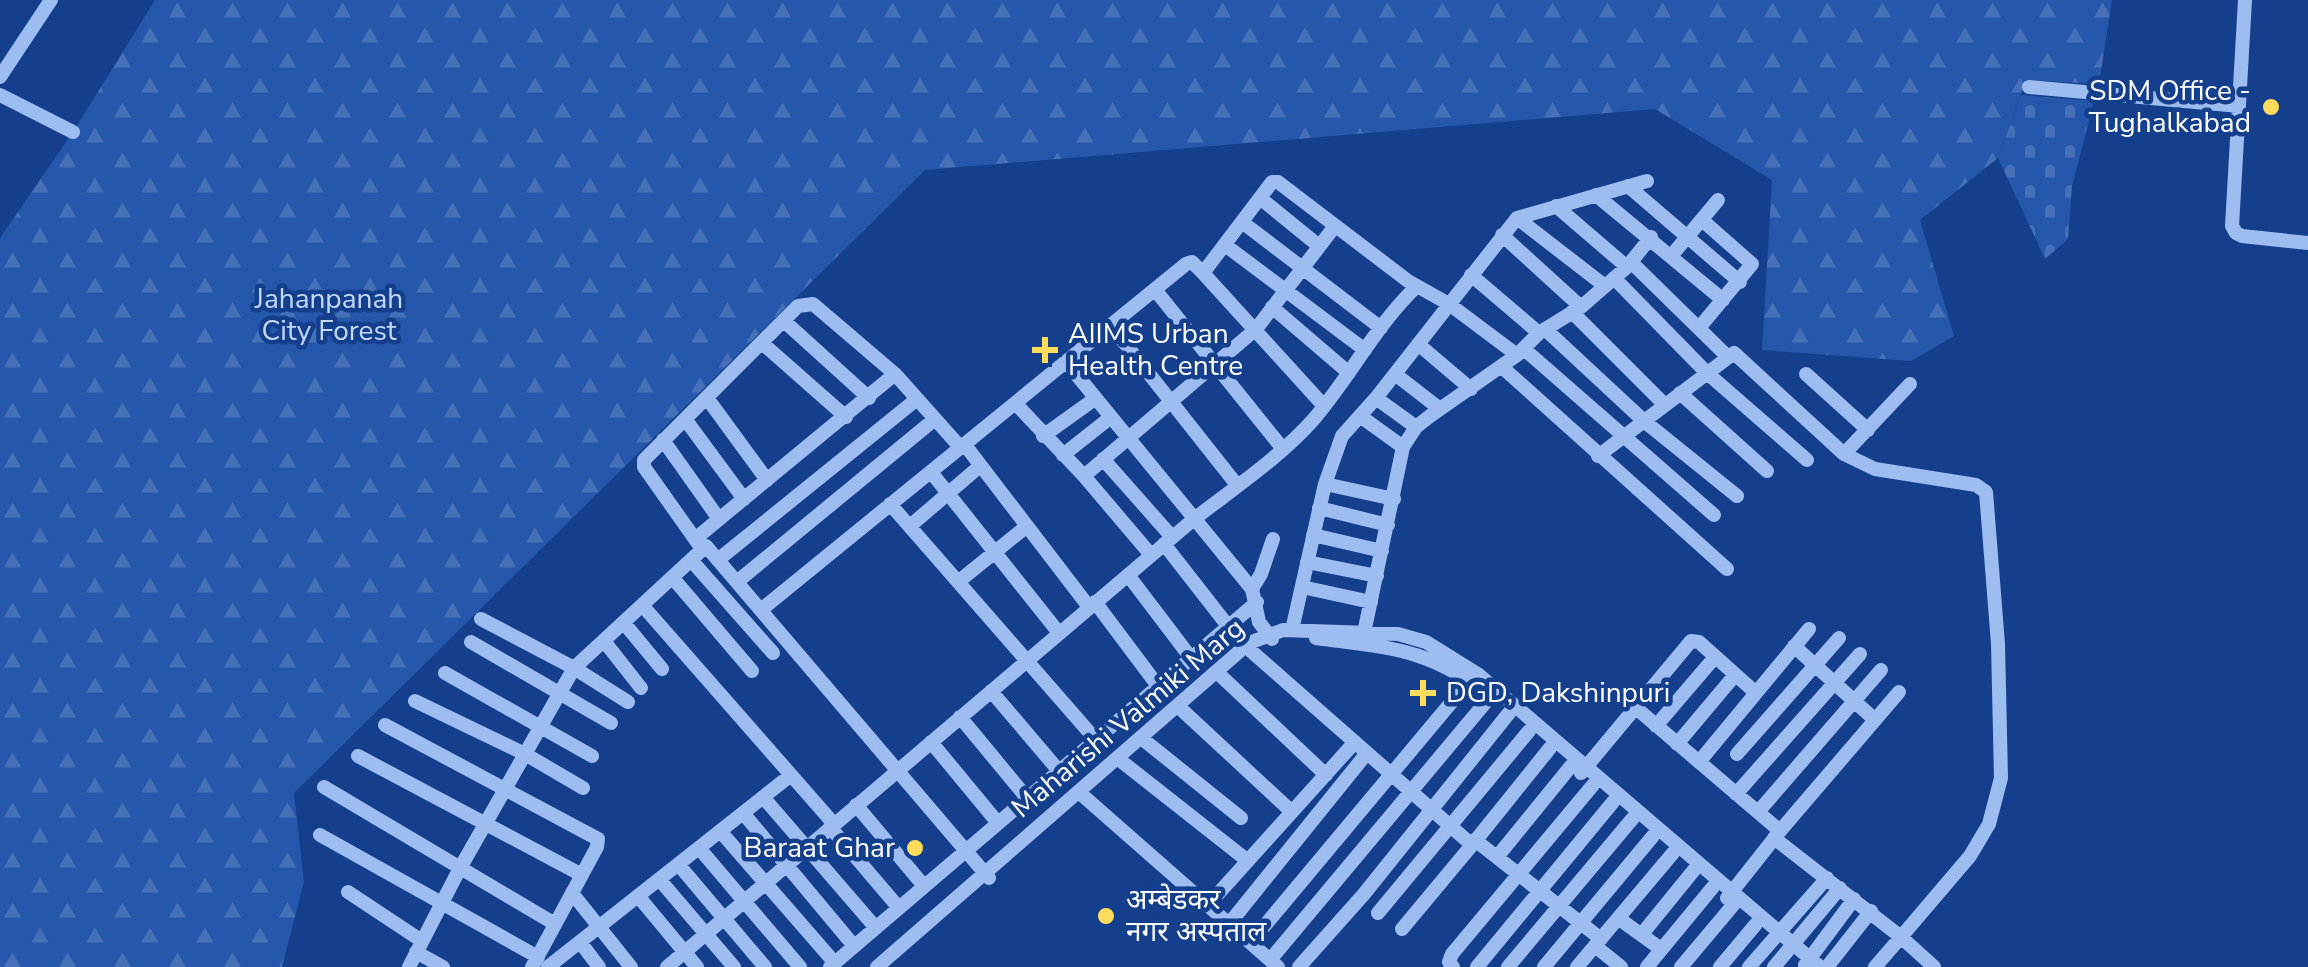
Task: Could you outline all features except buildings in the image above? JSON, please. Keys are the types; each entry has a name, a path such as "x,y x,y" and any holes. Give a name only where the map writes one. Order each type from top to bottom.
{"street":[{"path":"0,65 42,0"},
{"path":"0,77 51,0"},
{"path":"2245,0 2230,218 2236,233 2308,242"},
{"path":"2029,87 2239,106"},
{"path":"0,95 73,132"},
{"path":"1203,272 1276,181 1418,286 1520,352 1714,516"},
{"path":"1292,630 1324,484 1342,436 1517,218 1647,181"},
{"path":"1628,186 1740,282"},
{"path":"1596,195 1723,300"},
{"path":"1260,198 1320,246"},
{"path":"1672,255 1718,200"},
{"path":"1556,206 1629,264 1728,356"},
{"path":"1517,218 1610,282 1806,460"},
{"path":"1699,328 1752,267 1751,261 1702,220"},
{"path":"1242,222 1381,328"},
{"path":"1084,476 1256,329 1335,226"},
{"path":"1502,235 1665,405"},
{"path":"1364,633 1403,448 1416,427 1502,366 1542,331 1577,310 1629,264 1651,238"},
{"path":"1225,245 1365,350"},
{"path":"762,609 1188,262 1203,272 1324,406"},
{"path":"1471,275 1737,496"},
{"path":"667,967 1168,540 1284,449 1324,406 1381,328 1418,286"},
{"path":"1156,291 1284,449"},
{"path":"772,653 696,549 644,467 646,457 798,306 813,304 895,374 963,447 1158,686"},
{"path":"1272,307 1349,373"},
{"path":"784,321 868,398"},
{"path":"1112,327 1237,485"},
{"path":"762,343 846,417"},
{"path":"1418,344 1471,389"},
{"path":"1598,456 1728,356 1738,355 1844,454 1875,468 1976,485 1986,492 1998,644 2000,778 1989,824 1970,856 1878,966"},
{"path":"1067,364 1255,596 1259,622 1270,637"},
{"path":"1502,366 1727,570"},
{"path":"408,967 574,668 672,577 719,519 895,374"},
{"path":"1395,374 1440,409"},
{"path":"1806,374 1868,430"},
{"path":"1844,454 1910,384"},
{"path":"1680,393 1766,472"},
{"path":"707,398 767,480"},
{"path":"719,559 917,398"},
{"path":"1043,436 1096,398"},
{"path":"1376,398 1416,427"},
{"path":"1016,404 1151,555"},
{"path":"1360,416 1403,448"},
{"path":"1063,455 1111,417"},
{"path":"685,420 744,499"},
{"path":"738,581 936,420"},
{"path":"663,440 719,519"},
{"path":"1103,459 1168,540 1228,626"},
{"path":"910,526 980,466"},
{"path":"931,472 1059,633"},
{"path":"1324,484 1394,498"},
{"path":"890,504 1096,740"},
{"path":"1319,508 1388,525"},
{"path":"958,582 1027,526"},
{"path":"1313,535 1382,551"},
{"path":"720,831 832,965 1228,626 1255,596 1272,539"},
{"path":"696,549 709,547 986,875"},
{"path":"1307,562 1377,576"},
{"path":"1128,574 1191,658"},
{"path":"672,577 752,671"},
{"path":"1302,587 1371,602"},
{"path":"642,605 792,775 899,908"},
{"path":"482,619 628,702"},
{"path":"624,622 662,669"},
{"path":"1699,762 1808,629"},
{"name":"Maharishi Valmiki Marg","path":"890,967 986,875 1249,643 1292,630 1398,634 1426,642 1479,675 1579,769 1814,965"},
{"name":"Maharishi Valmiki Marg","path":"877,967 1251,651 1270,637 1294,636 1396,648 1441,662 1470,680 1731,898 1756,924 1776,936"},
{"path":"1737,754 1839,638"},
{"path":"604,641 641,688"},
{"path":"1497,857 1636,708 1691,641 1698,642 1756,693"},
{"path":"471,642 610,723"},
{"path":"1794,646 1875,720"},
{"path":"1251,651 1452,827 1582,924 1617,966"},
{"path":"1736,794 1860,654"},
{"path":"1656,726 1715,657"},
{"path":"1758,812 1880,670"},
{"path":"445,672 592,756"},
{"path":"1677,744 1736,674"},
{"path":"1221,676 1326,774"},
{"path":"1250,942 1470,680"},
{"path":"990,691 1059,771"},
{"path":"1680,967 1777,834 1899,692"},
{"path":"1082,794 1274,963 1490,698"},
{"path":"415,701 525,754 582,788"},
{"path":"1636,708 1758,812 1827,878 1934,967"},
{"path":"1182,710 1292,812"},
{"path":"1300,967 1508,713"},
{"path":"960,717 1027,798"},
{"path":"385,725 598,839 555,924 549,963"},
{"path":"1378,913 1530,731"},
{"path":"1719,738 1756,772"},
{"path":"1144,741 1241,818"},
{"path":"931,742 998,824"},
{"path":"1208,905 1326,774 1361,748"},
{"path":"1230,924 1361,748"},
{"path":"1402,929 1550,748"},
{"path":"358,756 582,875"},
{"path":"1121,761 1248,861"},
{"path":"549,963 792,775"},
{"path":"1453,967 1449,962 1452,954 1593,785"},
{"path":"324,787 555,924"},
{"path":"763,797 876,928"},
{"path":"1478,967 1614,802"},
{"path":"856,805 924,886"},
{"path":"743,813 854,946"},
{"path":"1508,967 1632,818"},
{"path":"320,835 549,963"},
{"path":"1544,967 1654,836"},
{"path":"699,848 800,967"},
{"path":"1577,967 1673,853"},
{"path":"678,864 765,967"},
{"path":"1642,934 1694,870"},
{"path":"1749,967 1827,878"},
{"path":"659,880 734,967"},
{"path":"1647,967 1714,887"},
{"path":"1774,967 1840,888"},
{"path":"348,892 442,967"},
{"path":"572,892 632,967"},
{"path":"638,896 698,967"},
{"path":"1814,965 1854,899"},
{"path":"1814,965 1871,911"},
{"path":"1618,918 1662,949"},
{"path":"1720,967 1756,924"},
{"path":"580,942 600,967"}],"green space":[{"name":"Jahanpanah City Forest","path":"155,0 2112,0 2099,84 2026,80 1998,158 1920,220 1954,336 1911,361 1762,350 1772,180 1655,109 925,170 294,793 304,882 282,967 0,967 0,238 73,132"},
{"path":"2021,95 2094,101 2072,186 2068,239 2045,259 1998,158"}],"place":[{"name":"SDM Office - Tughalkabad","path":"2271,107"},
{"name":"AIIMS Urban Health Centre","path":"1045,350"},
{"name":"DGD, Dakshinpuri","path":"1423,693"},
{"name":"Baraat Ghar","path":"915,848"},
{"name":"अम्बेडकर नगर अस्पताल","path":"1106,916"}]}
